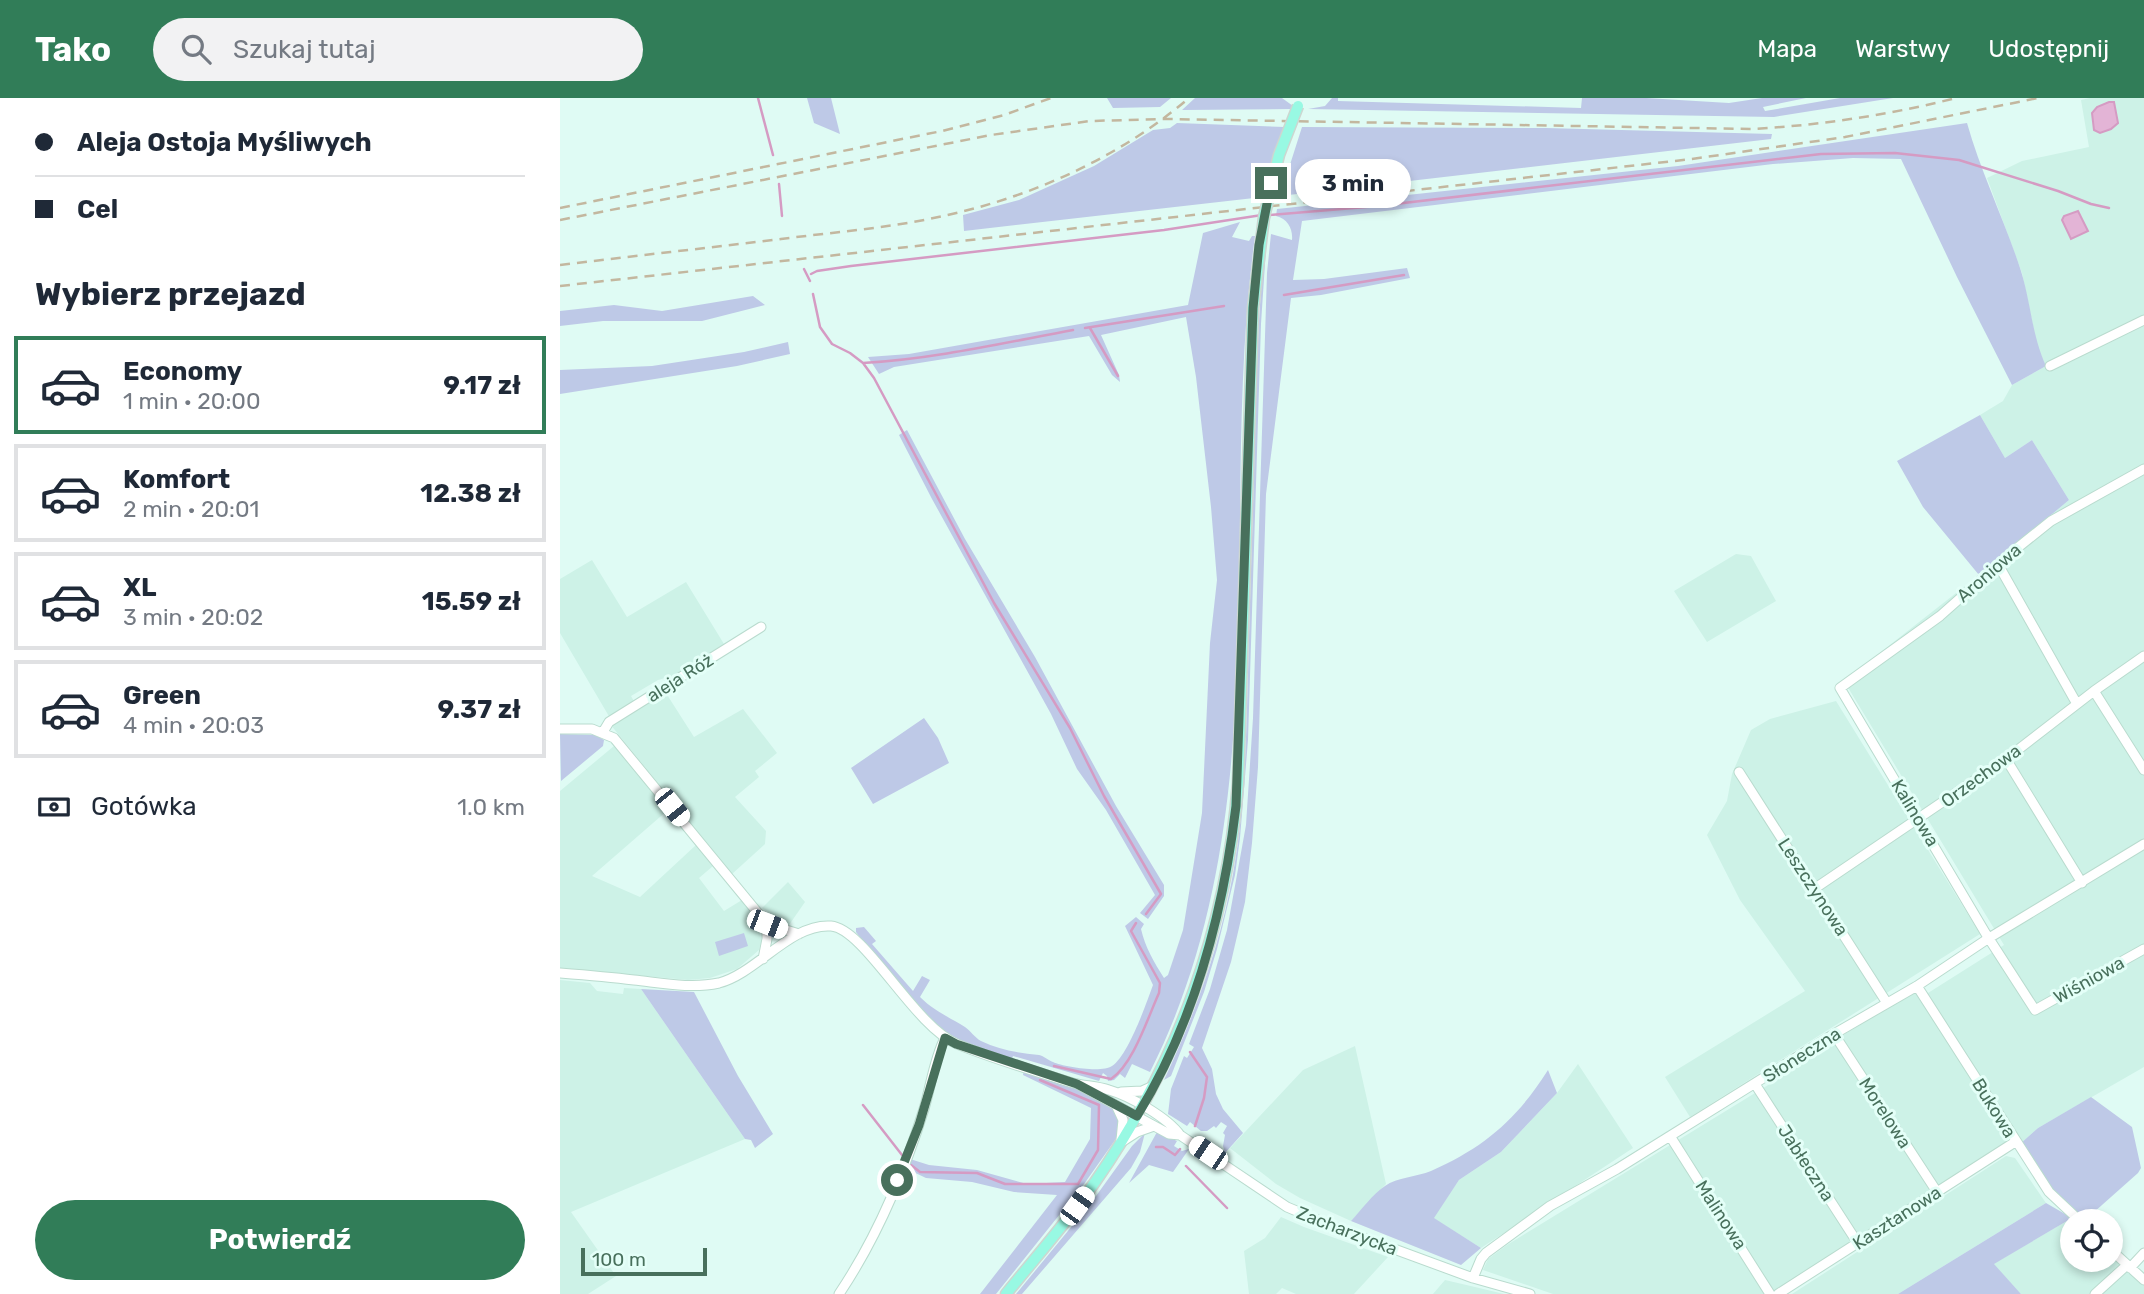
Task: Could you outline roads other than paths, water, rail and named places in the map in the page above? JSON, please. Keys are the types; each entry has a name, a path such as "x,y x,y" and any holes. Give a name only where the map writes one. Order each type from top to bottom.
{"main road":[{"path":"1006,1294 1077,1206 1140,1111 1182,1026 1204,965 1220,905 1231,841 1239,753 1253,308 1264,217 1279,155 1300,102"}],"street":[{"path":"2050,366 2144,320"},
{"name":"Aroniowa","path":"1840,688 1940,616 2051,521 2144,469"},
{"path":"1999,566 2077,704"},
{"name":"aleja Róż","path":"603,732 609,722 761,627"},
{"name":"Orzechowa","path":"1814,889 2006,759 2144,656"},
{"name":"Kalinowa","path":"1840,688 1989,938"},
{"path":"2094,691 2144,770"},
{"path":"560,729 592,729 603,732 621,745 767,924 799,934"},
{"path":"2006,759 2082,883"},
{"name":"Leszczynowa","path":"1739,772 1888,1003"},
{"name":"Słoneczna","path":"1473,1278 1481,1259 1494,1246 1550,1206 1917,986 1989,938 2144,844"},
{"path":"763,959 767,924"},
{"path":"560,974 688,986 704,985 731,979 799,934 823,926 835,926 848,933 924,1020 945,1038 903,1167 871,1240 839,1294"},
{"name":"Wiśniowa","path":"1989,938 2035,1010 2144,949"},
{"name":"Bukowa","path":"1917,986 2015,1142 2049,1192 2067,1209"},
{"name":"Morelowa","path":"1834,1034 1937,1192"},
{"name":"Zacharzycka","path":"945,1038 1077,1084 1116,1105 1140,1111 1173,1125 1180,1135 1287,1207 1473,1278 1530,1294"},
{"name":"Zacharzycka","path":"1077,1084 1117,1092 1154,1126 1169,1134 1180,1135"},
{"name":"Jabłeczna","path":"1755,1084 1857,1242"},
{"path":"1117,1092 1142,1091 1153,1086"},
{"path":"1116,1105 1123,1120 1121,1142"},
{"path":"1121,1142 1154,1126"},
{"name":"Malinowa","path":"1670,1136 1770,1294"},
{"name":"Kasztanowa","path":"1778,1294 2015,1142"},
{"path":"2095,1294 2144,1253"},
{"path":"2123,1261 2144,1280"}],"waterway":[{"path":"758,98 773,155"},
{"path":"1269,215 1378,206 1821,154 1895,153 1959,160 2109,208"},
{"path":"779,184 782,216"},
{"path":"811,274 851,266 1164,230 1262,215"},
{"path":"804,269 810,281"},
{"path":"1284,295 1404,275"},
{"path":"813,294 820,327 832,344 863,363 874,378 994,603 1070,728 1104,796 1161,894 1146,914"},
{"path":"1085,328 1224,306"},
{"path":"1090,328 1118,376"},
{"path":"863,363 942,354 1073,330"},
{"path":"1054,1066 1111,1079 1133,1052 1159,993 1160,983 1131,931 1136,923"},
{"path":"1190,1052 1207,1077 1195,1126"},
{"path":"911,1165 920,1172 977,1173 1005,1184 1078,1184 1098,1150 1099,1105 1040,1080"},
{"path":"863,1105 902,1155"},
{"path":"1156,1147 1163,1147 1175,1155 1180,1149"},
{"path":"1186,1166 1227,1208"}],"railway":[{"path":"560,208 942,131 1004,115 1051,98"},
{"path":"560,265 883,227 976,208 1042,186 1074,172 1134,139 1189,98"},
{"path":"560,220 991,135 1090,121 1167,119 1753,129 1855,118 1956,98"},
{"path":"560,286 1692,159 1845,137 2038,98"}]}
